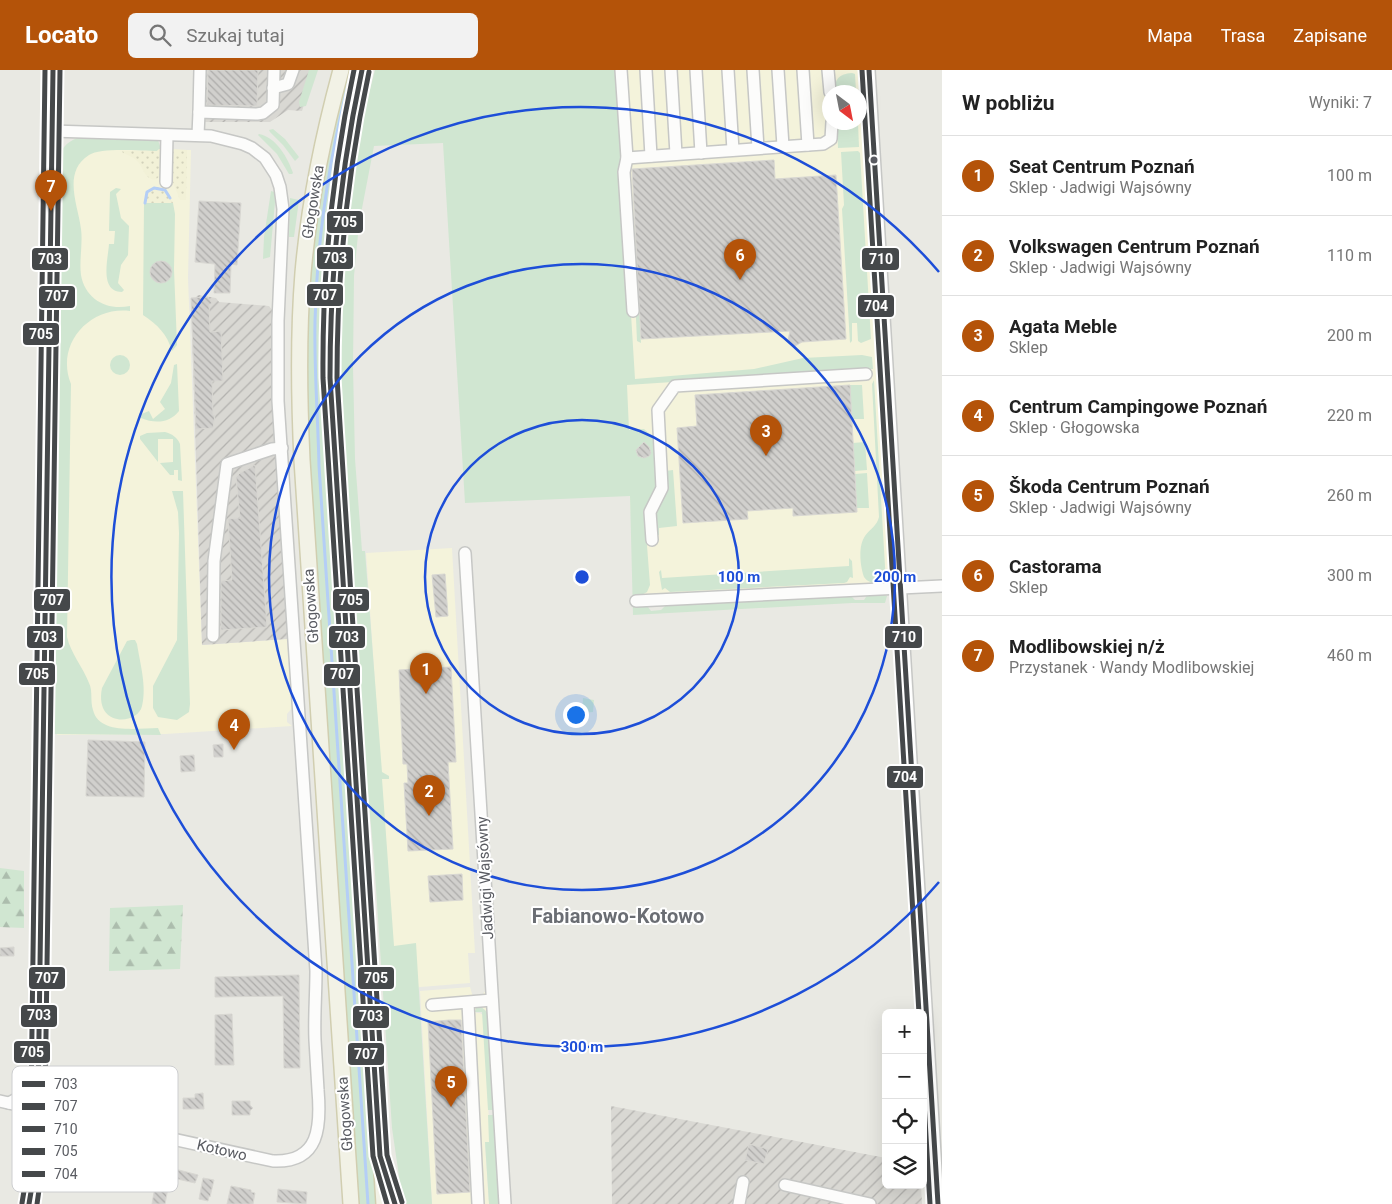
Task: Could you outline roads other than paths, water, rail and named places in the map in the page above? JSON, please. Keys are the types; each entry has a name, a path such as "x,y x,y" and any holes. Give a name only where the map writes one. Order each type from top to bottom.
{"main road":[{"name":"Głogowska","path":"341,70 323,144 307,235 301,301 299,385 305,516 351,1204"},
{"name":"Głogowska","path":"362,70 344,155 335,229 329,322 330,378 384,1204"},
{"path":"380,1156 394,1204"},
{"path":"346,1204 348,1171"}],"street":[{"path":"38,1066 53,70"},
{"path":"198,135 200,70"},
{"path":"198,112 263,113 272,105 274,70"},
{"path":"273,88 288,84 293,70"},
{"path":"621,70 627,158 624,172 633,310"},
{"path":"646,70 651,156"},
{"path":"671,70 676,154"},
{"path":"696,70 701,152"},
{"path":"728,70 733,150"},
{"path":"753,70 758,148"},
{"path":"778,70 783,146"},
{"path":"804,70 808,145"},
{"path":"828,70 829,85"},
{"path":"869,70 938,1204"},
{"path":"627,158 823,144 829,141 832,130"},
{"path":"52,131 198,135 228,139 252,148 270,166 280,187 283,218 277,362 282,448 272,449 227,464 214,561 212,636"},
{"path":"166,182 167,135"},
{"path":"652,540 650,512 662,488 658,410 675,386 866,374"},
{"name":"Kotowo","path":"178,1140 273,1161 285,1160 306,1151 315,1139 319,1125 320,1111 315,1033 316,971 282,448"},
{"name":"Jadwigi Wajsówny","path":"465,553 505,1204"},
{"path":"636,601 942,586"},
{"path":"432,1005 492,1000"},
{"path":"468,1003 478,1204"},
{"path":"739,1204 743,1182"},
{"path":"785,1185 870,1204"}],"waterway":[{"path":"352,70 331,163 322,226 316,289 315,358 319,466 368,1204"},
{"path":"145,203 147,192 154,188 165,190 170,198"}],"place":[{"name":"Modlibowskiej n/ż","path":"51,211"},
{"name":"Castorama","path":"740,280"},
{"name":"Agata Meble","path":"766,456"},
{"name":"Seat Centrum Poznań","path":"426,694"},
{"name":"Centrum Campingowe Poznań","path":"234,750"},
{"name":"Volkswagen Centrum Poznań","path":"429,816"},
{"name":"Škoda Centrum Poznań","path":"451,1107"}],"district":[{"name":"Fabianowo-Kotowo","path":"618,916"}]}
